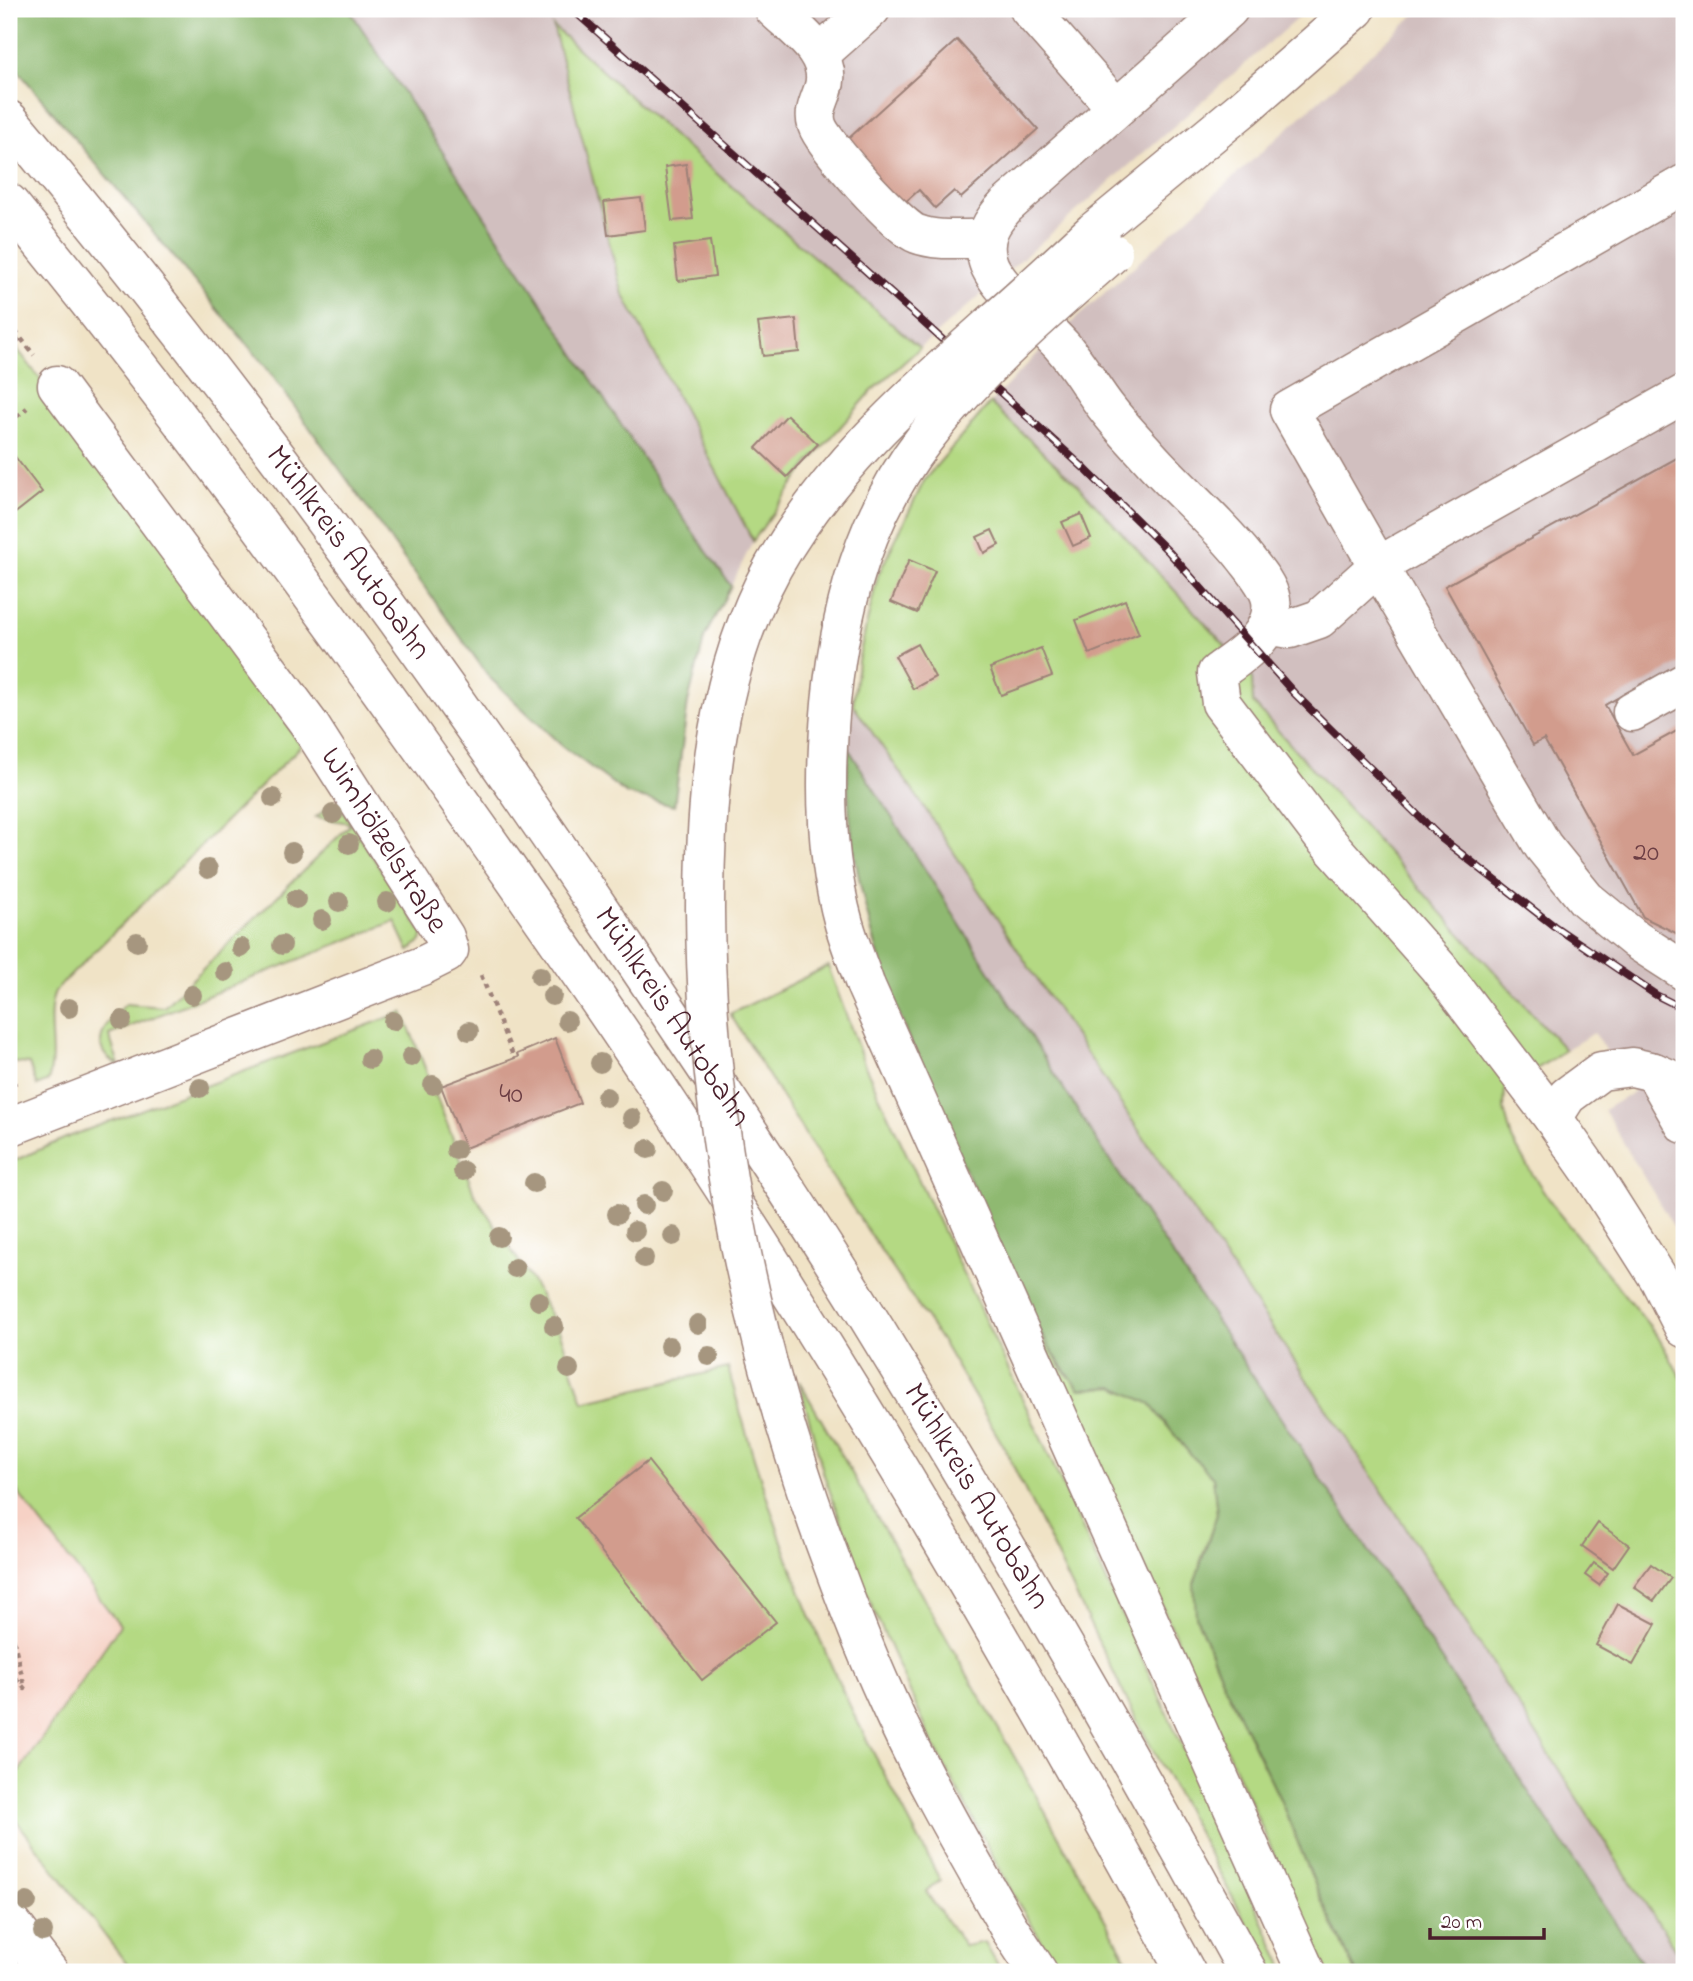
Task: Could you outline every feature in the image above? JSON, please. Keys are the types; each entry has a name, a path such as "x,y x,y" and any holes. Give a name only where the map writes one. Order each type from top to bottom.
{"main road":[{"path":"774,9 820,54 826,76 815,121 829,146 911,231 934,238 986,239"},
{"path":"820,54 871,9"},
{"path":"1029,9 1116,108"},
{"path":"1228,9 1006,206 990,226 986,239 989,265 1001,284 1064,348 1108,411 1158,468 1238,549 1259,575 1271,600 1268,625 1253,647 1217,673 1221,703 1323,837 1438,967 1553,1118 1659,1279 1684,1328"},
{"path":"1306,1972 864,984 844,923 833,867 827,817 827,766 832,680 849,594 880,511 924,439 979,375 1103,242 1242,109 1356,9"},
{"name":"Mühlkreis Autobahn","path":"9,120 169,318 409,637 569,864 755,1140 875,1329 987,1515 1135,1768 1248,1972"},
{"path":"1684,184 1289,410 1543,846 1586,899 1636,940 1684,971"},
{"name":"Mühlkreis Autobahn","path":"9,203 157,390 328,616 507,868 671,1108 832,1360 937,1531 1030,1691 1186,1972"},
{"path":"1038,1972 1009,1928 934,1795 883,1689 843,1594 810,1500 760,1337 729,1188 709,1031 705,909 708,819 722,708 733,665 771,572 802,520 876,431 922,385 1103,242"},
{"name":"Wimhölzelstraße","path":"9,1127 422,966 449,950 445,937 309,724 57,385"},
{"path":"1268,625 1290,629 1319,619 1378,566 1684,394"},
{"path":"1632,712 1684,683"},
{"path":"1553,1118 1567,1096 1601,1071 1632,1067 1669,1079 1684,1124"},
{"path":"9,1920 30,1963"}],"path":[{"path":"9,323 37,358 9,331"},
{"path":"481,975 514,1058"},
{"path":"9,1620 25,1689 9,1670"}],"shaded area":[{"path":"349,9 1308,9 920,348 681,143 554,27 622,292 753,541 731,586 667,495"},
{"path":"1421,9 1684,9 1684,1253 1673,1226 1604,1110 1634,1092 1594,1033 1565,1050 1253,703 1252,678 1223,643 1077,484 990,403 1042,349"},
{"path":"853,705 1390,1503 1618,1863 1684,1961 1684,1972 1648,1972 1093,1135 848,748"},
{"path":"9,1481 120,1625 9,1786"}],"green space":[{"path":"9,9 349,9 667,495 731,586 705,636 688,702 674,806 627,794 561,745 490,678 266,367 9,60"},
{"path":"553,26 681,143 920,348 871,392 808,464 753,541 622,292"},
{"path":"9,338 213,606 301,746 55,991 51,1013 51,1070 48,1081 37,1086 29,1064 9,1062"},
{"path":"990,403 1077,484 1223,643 1252,678 1253,703 1565,1050 1505,1090 1504,1109 1512,1139 1557,1211 1657,1335 1684,1383 1684,1961 1618,1863 1390,1503 853,705 858,661 878,575 925,479"},
{"path":"848,748 1093,1135 1648,1972 1356,1972 1322,1901 1280,1799 1223,1682 1196,1616 1194,1584 1217,1514 1213,1477 1190,1454 1149,1403 1115,1387 1080,1389 1048,1346 1022,1298 930,1090 887,980 869,923 856,866 849,807"},
{"path":"335,807 343,811 423,934 421,941 409,951 395,921 109,1035 119,1065 109,1058 101,1043 102,1035 112,1018 126,1004 164,1007 349,826 349,823 316,817 326,809"},
{"path":"828,966 865,1066 1039,1434 1286,1972 1273,1972 1137,1721 1004,1447 944,1345 830,1174 730,1014"},
{"path":"403,1012 475,1195 532,1281 560,1333 583,1402 728,1368 766,1497 813,1623 860,1726 940,1880 926,1892 965,1946 985,1942 1002,1972 133,1972 9,1811 9,1786 120,1625 9,1481 9,1163 68,1137"},
{"path":"1014,1278 1059,1365 1080,1389 1115,1387 1149,1403 1190,1454 1213,1477 1217,1514 1200,1563 1196,1616 1223,1682 1280,1799 1322,1901 1356,1972 1327,1972"},
{"path":"799,1381 1134,1972 1061,1972 1015,1898 932,1742 867,1595 824,1475"}],"building":[{"path":"957,40 1038,129 961,198 954,191 935,208 919,190 895,211 838,148"},
{"path":"686,164 693,219 672,221 665,167"},
{"path":"641,198 645,230 608,235 604,202"},
{"path":"710,241 715,276 678,281 674,246"},
{"path":"796,319 799,352 763,356 758,323"},
{"path":"787,415 818,444 787,477 756,448"},
{"path":"13,454 42,492 9,518 9,457"},
{"path":"1684,454 1684,661 1605,705 1633,755 1684,727 1684,937 1643,917 1544,739 1533,745 1445,586"},
{"path":"1081,514 1091,538 1073,546 1062,522"},
{"path":"992,530 999,545 984,553 977,537"},
{"path":"909,560 935,571 917,613 891,602"},
{"path":"1125,600 1139,634 1089,654 1076,620"},
{"path":"917,644 935,677 913,689 895,656"},
{"path":"1041,648 1052,676 1001,695 990,668"},
{"path":"555,1038 580,1103 465,1148 441,1086 518,1057 517,1054"},
{"path":"648,1461 776,1622 702,1680 575,1518"},
{"path":"1598,1523 1629,1545 1613,1568 1582,1546"},
{"path":"1594,1563 1608,1573 1599,1585 1585,1575"},
{"path":"1651,1564 1671,1578 1654,1601 1634,1587"},
{"path":"1618,1604 1656,1624 1633,1665 1596,1645"}],"railway":[{"path":"572,9 1086,470 1169,552 1294,693 1441,838 1554,926 1656,995 1684,1009"}]}
